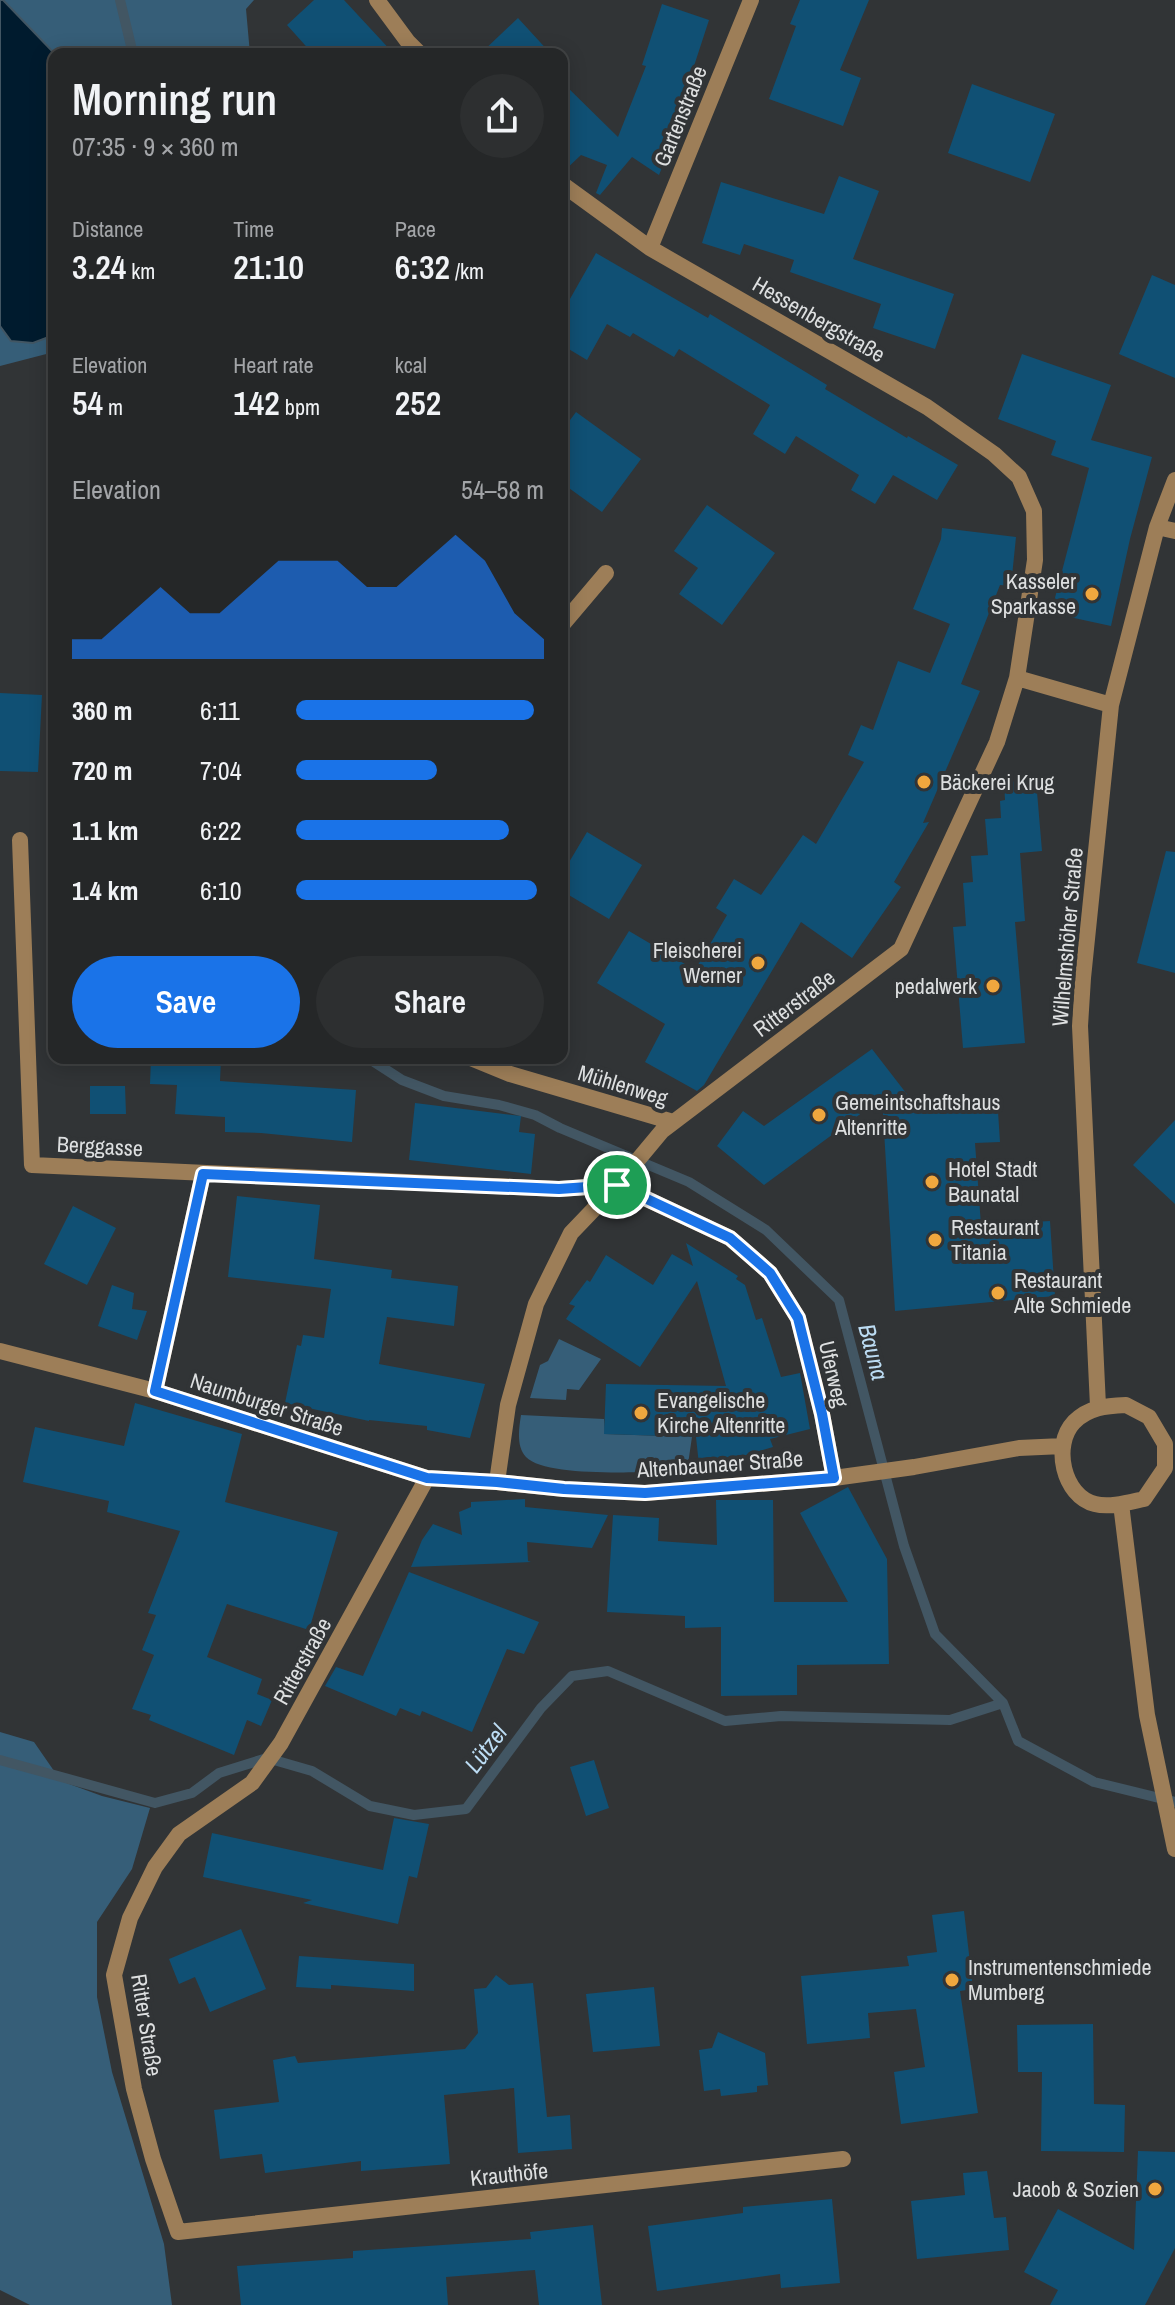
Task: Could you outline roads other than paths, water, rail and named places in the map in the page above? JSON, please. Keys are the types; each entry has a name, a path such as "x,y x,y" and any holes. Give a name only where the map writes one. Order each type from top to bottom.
{"street":[{"path":"377,0 414,48"},
{"name":"Gartenstraße","path":"650,248 751,0"},
{"name":"Hessenbergstraße","path":"568,188 650,248 927,407 994,454 1019,477 1034,511"},
{"name":"Wilhelmshöher Straße","path":"1098,1406 1080,1012 1111,705 1157,527 1175,480"},
{"name":"Ritterstraße","path":"497,1482 508,1405 536,1304 571,1233 623,1179 655,1138 673,1122 901,949 997,742 1017,678 1035,560 1034,511"},
{"path":"1157,527 1175,531"},
{"path":"568,618 606,573"},
{"path":"1017,678 1111,705"},
{"name":"Berggasse","path":"20,840 32,1165 559,1189 623,1179"},
{"name":"Mühlenweg","path":"486,1064 673,1122"},
{"path":"155,1391 203,1174"},
{"name":"Uferweg","path":"623,1179 730,1238 770,1273 798,1318 834,1478"},
{"name":"Naumburger Straße","path":"0,1351 155,1391 427,1478"},
{"path":"1126,1405 1149,1417 1170,1443 1165,1468 1144,1499 1095,1505 1080,1495 1065,1475 1063,1446 1073,1422 1098,1406 1126,1405"},
{"name":"Altenbaunaer Straße","path":"427,1478 645,1493 834,1478 1019,1448 1063,1446"},
{"name":"Ritterstraße","path":"179,1834 252,1783 281,1743 427,1478"},
{"path":"1121,1504 1147,1715 1175,1849"},
{"name":"Ritter Straße","path":"178,2232 153,2159 134,2089 114,1975 130,1918 155,1867 179,1834"},
{"name":"Krauthöfe","path":"178,2232 843,2159"}],"waterway":[{"name":"Bauna","path":"120,0 132,48"},
{"name":"Bauna","path":"377,1064 402,1080 444,1096 499,1105 535,1115 689,1182 766,1230 839,1300 904,1546 935,1634 1003,1703 1018,1741 1094,1782 1175,1802"},
{"name":"Lützel","path":"0,1760 155,1803 192,1793 219,1773 267,1758 312,1771 370,1806 414,1815 466,1809 541,1708 572,1676 608,1671 725,1721 781,1716 950,1720 1003,1703"}],"place":[{"name":"Kasseler Sparkasse","path":"1092,594"},
{"name":"Bäckerei Krug","path":"924,782"},
{"name":"Fleischerei Werner","path":"758,963"},
{"name":"pedalwerk","path":"993,986"},
{"name":"Gemeintschaftshaus Altenritte","path":"819,1115"},
{"name":"Hotel Stadt Baunatal","path":"932,1182"},
{"name":"Restaurant Titania","path":"935,1240"},
{"name":"Restaurant Alte Schmiede","path":"998,1293"},
{"name":"Evangelische Kirche Altenritte","path":"641,1413"},
{"name":"Instrumentenschmiede Mumberg","path":"952,1980"},
{"name":"Jacob & Sozien","path":"1155,2189"}]}
